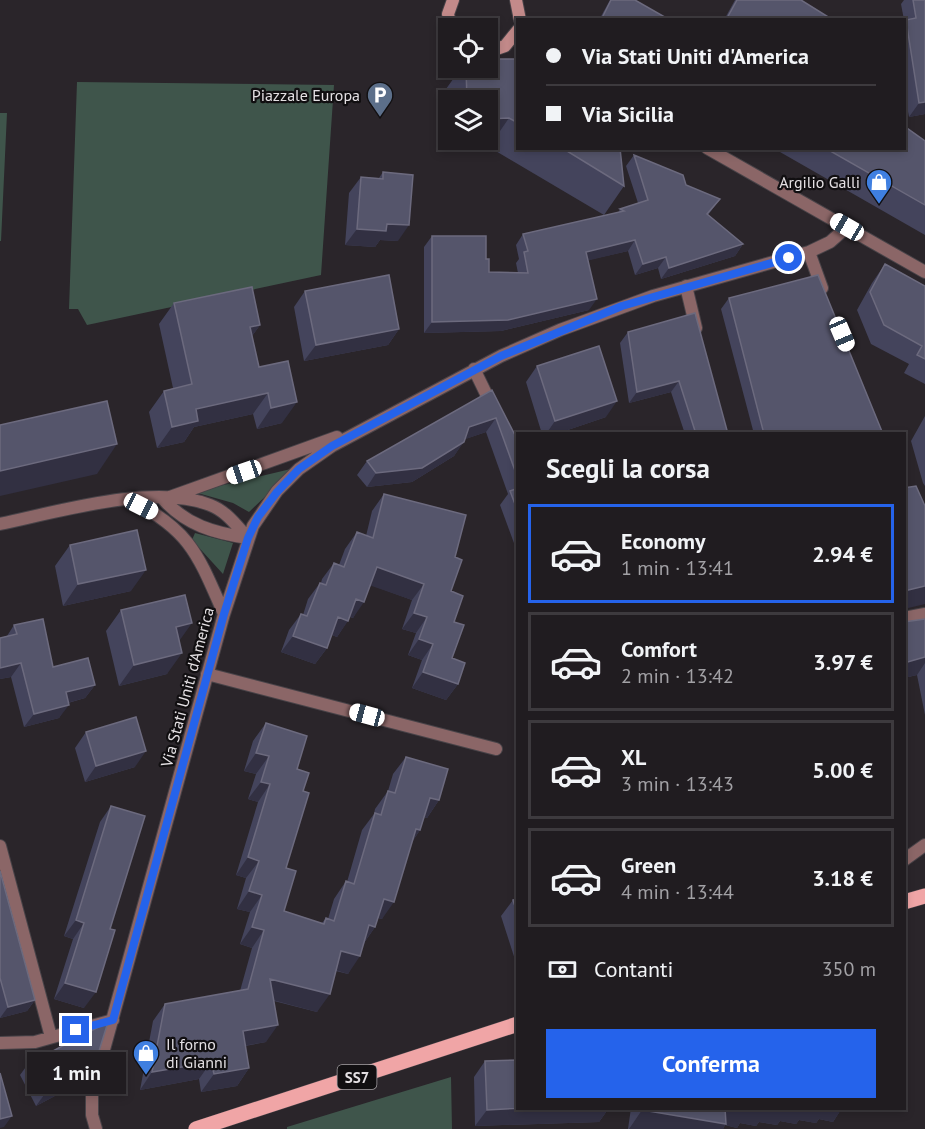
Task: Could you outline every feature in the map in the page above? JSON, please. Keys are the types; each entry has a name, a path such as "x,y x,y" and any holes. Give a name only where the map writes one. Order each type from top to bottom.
{"main road":[{"path":"516,0 520,18"},
{"path":"449,1 449,18"},
{"path":"498,48 505,46 516,36"},
{"path":"906,901 925,896"},
{"name":"SS7","path":"196,1129 516,1025"}],"street":[{"path":"711,150 925,272"},
{"name":"Via Stati Uniti d'America","path":"96,1129 92,1115 92,1093 224,614 248,538 266,504 287,481 316,457 368,425 474,369 581,322 686,286 809,252 830,242 847,227"},
{"path":"809,252 826,296"},
{"path":"686,286 698,336"},
{"path":"474,369 498,418"},
{"path":"163,499 262,466 368,425"},
{"path":"163,499 174,511 194,525 248,538"},
{"path":"0,524 97,503 163,499 193,501 210,505 227,515 248,538"},
{"path":"129,500 161,516 181,533 201,564 224,614"},
{"path":"906,618 925,614"},
{"path":"207,674 496,749"},
{"path":"906,859 925,845"},
{"path":"0,846 51,1038"},
{"path":"0,1043 23,1044 113,1020"}],"green space":[{"path":"77,82 334,85 321,275 87,325 78,309 69,309"},
{"path":"0,113 7,113 1,241 0,241"},
{"path":"295,468 249,512 233,503 194,492"},
{"path":"195,533 233,543 223,574 192,540"},
{"path":"451,1077 452,1129 287,1129 287,1127"}],"building":[{"path":"611,0 635,0 666,18 602,18"},
{"path":"737,0 801,0 830,18 727,18"},
{"path":"913,0 925,0 925,102 919,103 906,20 916,18"},
{"path":"498,59 516,59 516,122 509,118 498,119 498,90 467,90 466,78 498,78"},
{"path":"906,104 907,128 925,141 925,205 829,150 906,150"},
{"path":"565,150 620,150 624,186"},
{"path":"634,155 683,175 686,185 720,199 707,214 743,244 669,268 666,257 643,264 635,240 586,252 597,299 508,320 432,322 432,236 486,236 486,259 489,259 489,272 528,273 524,252 528,251 523,234 624,211 620,209 648,200"},
{"path":"383,172 413,175 409,225 387,224 386,231 357,229 361,177 383,179"},
{"path":"885,264 925,286 925,359 917,355 922,346 884,325 870,292"},
{"path":"389,275 399,329 316,345 305,291"},
{"path":"818,275 882,432 763,432 729,298"},
{"path":"252,287 260,325 250,327 259,367 288,361 297,402 271,408 268,393 196,409 198,421 172,427 164,391 192,384 174,303"},
{"path":"695,313 727,432 695,432 679,381 637,392 628,332"},
{"path":"599,346 617,401 555,421 537,366"},
{"path":"492,390 516,437 516,473 496,418 469,427 464,442 422,468 376,473 367,461"},
{"path":"107,401 117,444 0,471 0,425"},
{"path":"916,486 925,506 925,586 906,591 906,488"},
{"path":"516,489 516,507 510,491"},
{"path":"384,494 466,515 455,557 462,560 451,591 463,596 454,622 464,625 452,658 465,663 458,684 423,672 433,644 419,639 427,617 414,613 424,584 377,567 364,602 356,599 348,621 338,617 327,648 293,636 301,614 307,616 320,583 326,585 334,563 344,567 357,532 373,538"},
{"path":"137,530 146,570 78,584 70,545"},
{"path":"185,595 192,623 176,627 182,653 134,665 121,610"},
{"path":"43,619 53,667 88,658 95,685 66,692 69,705 34,714 21,663 0,668 0,638 17,634 14,625"},
{"path":"925,619 925,657 906,662 906,622"},
{"path":"136,717 146,751 96,766 86,732"},
{"path":"266,723 307,736 297,769 309,773 303,791 309,793 286,868 296,871 284,911 324,924 326,918 334,921 346,881 354,884 375,813 381,815 388,791 395,793 406,757 448,769 439,800 430,798 420,830 416,829 394,902 384,899 375,927 369,925 360,956 341,951 330,994 270,979 278,1025 243,1031 249,1068 214,1074 211,1062 152,1072 165,1004 248,989 264,930 252,927 262,895 249,891 259,861 248,857 270,784 261,782 269,756 256,753"},
{"path":"111,806 145,816 110,929 115,930 96,992 65,983 84,923 76,920"},
{"path":"0,871 35,1000 8,1007 0,978"},
{"path":"108,1022 94,1067 44,1095 28,1064"},
{"path":"516,1060 516,1108 487,1110 485,1061"},
{"path":"0,1073 12,1116 0,1119"},
{"path":"642,1110 725,1110 726,1124"}],"place":[{"name":"Piazzale Europa","path":"380,118"},
{"name":"Argilio Galli","path":"879,205"},
{"name":"Il forno di Gianni","path":"146,1076"}],"route":[{"path":"76,1030 113,1020 224,614 248,538 266,504 287,481 299,469 332,446 453,379 501,356 622,306 789,258"}]}
